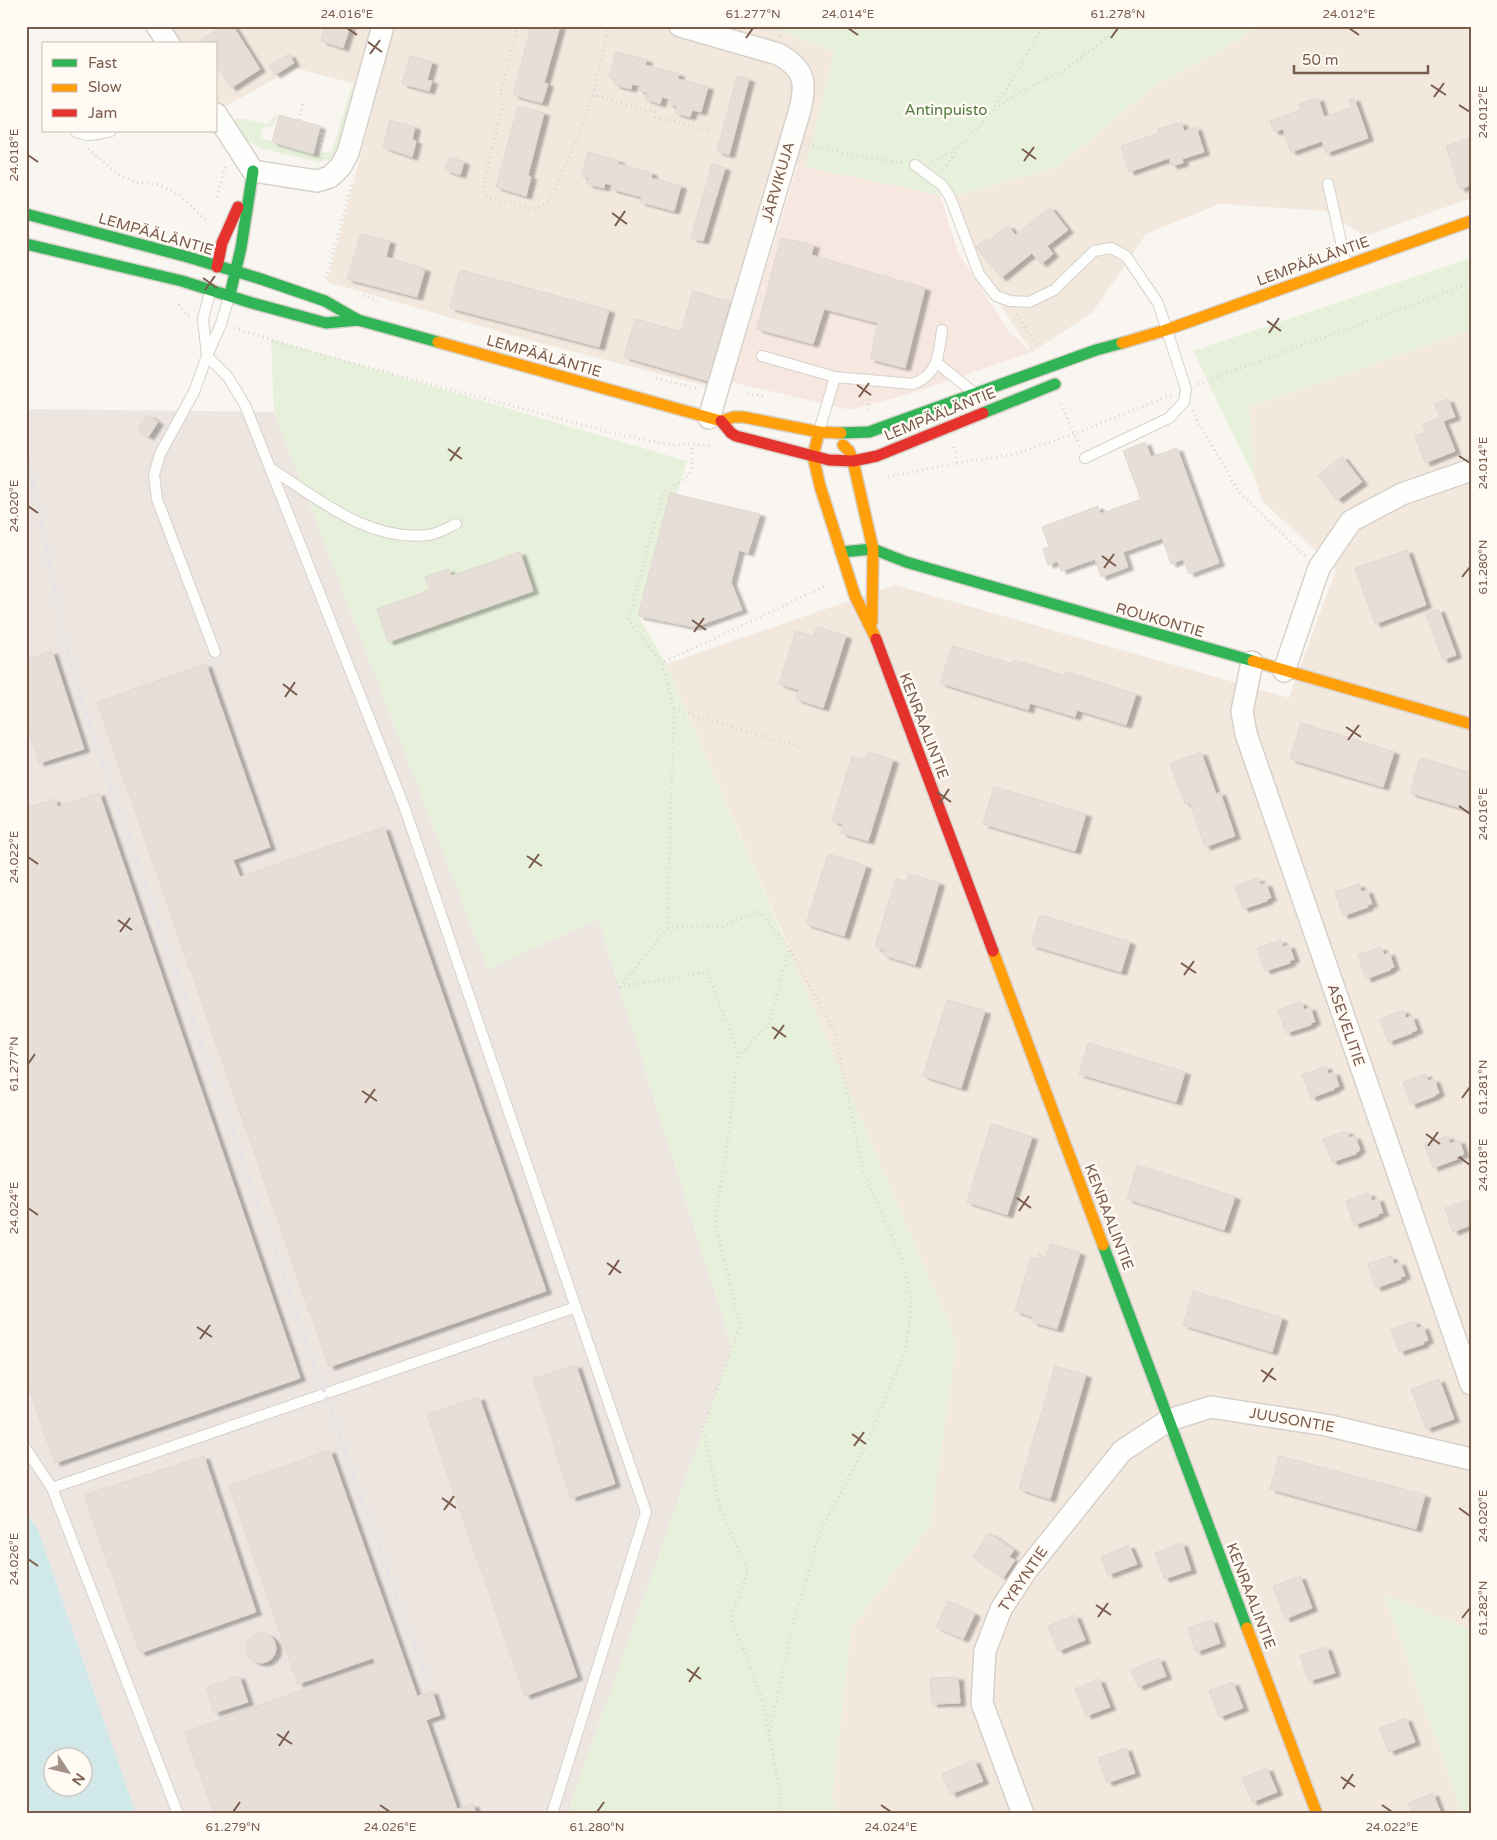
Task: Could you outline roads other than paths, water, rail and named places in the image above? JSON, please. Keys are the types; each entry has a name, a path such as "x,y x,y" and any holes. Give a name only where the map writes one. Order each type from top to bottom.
{"street":[{"path":"157,26 168,42"},
{"path":"253,171 317,181 330,177 341,166 348,153 382,26"},
{"name":"JÄRVIKUJA","path":"680,26 778,54 791,61 798,69 804,82 804,96 790,140 715,419"},
{"path":"218,117 253,171 236,272 230,296"},
{"path":"213,278 222,243 253,171"},
{"name":"LEMPÄÄLÄNTIE","path":"26,214 188,256 230,296 326,323 358,320"},
{"name":"LEMPÄÄLÄNTIE","path":"26,244 182,281 213,278 236,272 325,301 358,320 715,419 742,417 819,432 849,434 869,432 1096,350 1166,330 1471,222"},
{"name":"LEMPÄÄLÄNTIE","path":"1117,356 1166,330"},
{"name":"LEMPÄÄLÄNTIE","path":"715,419 736,436 829,460 853,461 877,456 1070,378"},
{"path":"812,456 819,432"},
{"name":"KENRAALINTIE","path":"819,432 843,444 849,451 853,461 873,549 873,631"},
{"name":"KENRAALINTIE","path":"812,456 855,596 873,631 1317,1814"},
{"path":"1284,671 1318,568 1351,521 1402,494 1471,470"},
{"name":"ROUKONTIE","path":"841,552 873,549 906,562 1471,724"},
{"name":"ASEVELITIE","path":"1252,662 1242,712 1246,734 1471,1384"},
{"name":"JUUSONTIE","path":"1122,1452 1169,1420 1211,1407 1326,1425 1471,1459"},
{"name":"TYRYNTIE","path":"1023,1814 982,1703 985,1651 1001,1609 1026,1570 1122,1452"}],"lane":[{"path":"78,133 96,135 107,132"},
{"path":"915,165 942,185 950,197 979,274 996,296 1010,301 1029,302 1054,290 1094,251 1111,248 1126,256 1158,303 1186,389 1184,402 1169,418 1085,458"},
{"path":"1328,184 1346,265"},
{"path":"213,278 203,319 207,356 228,377 245,405 404,806 646,1512 552,1814"},
{"path":"215,652 157,500 154,475 160,454 194,392 230,296"},
{"path":"762,356 835,377 913,384 925,379 937,363 942,330"},
{"path":"937,363 975,394"},
{"path":"819,432 835,377"},
{"path":"270,468 348,518 399,536 430,535 456,524"},
{"path":"52,1488 576,1307"},
{"path":"26,1450 52,1488 178,1814"}],"water":[{"path":"26,1511 38,1530 136,1814 26,1814"}],"railway":[{"path":"26,457 39,507 63,637 90,728 429,1688"}],"park label":[{"name":"Antinpuisto","path":"946,110"}]}
